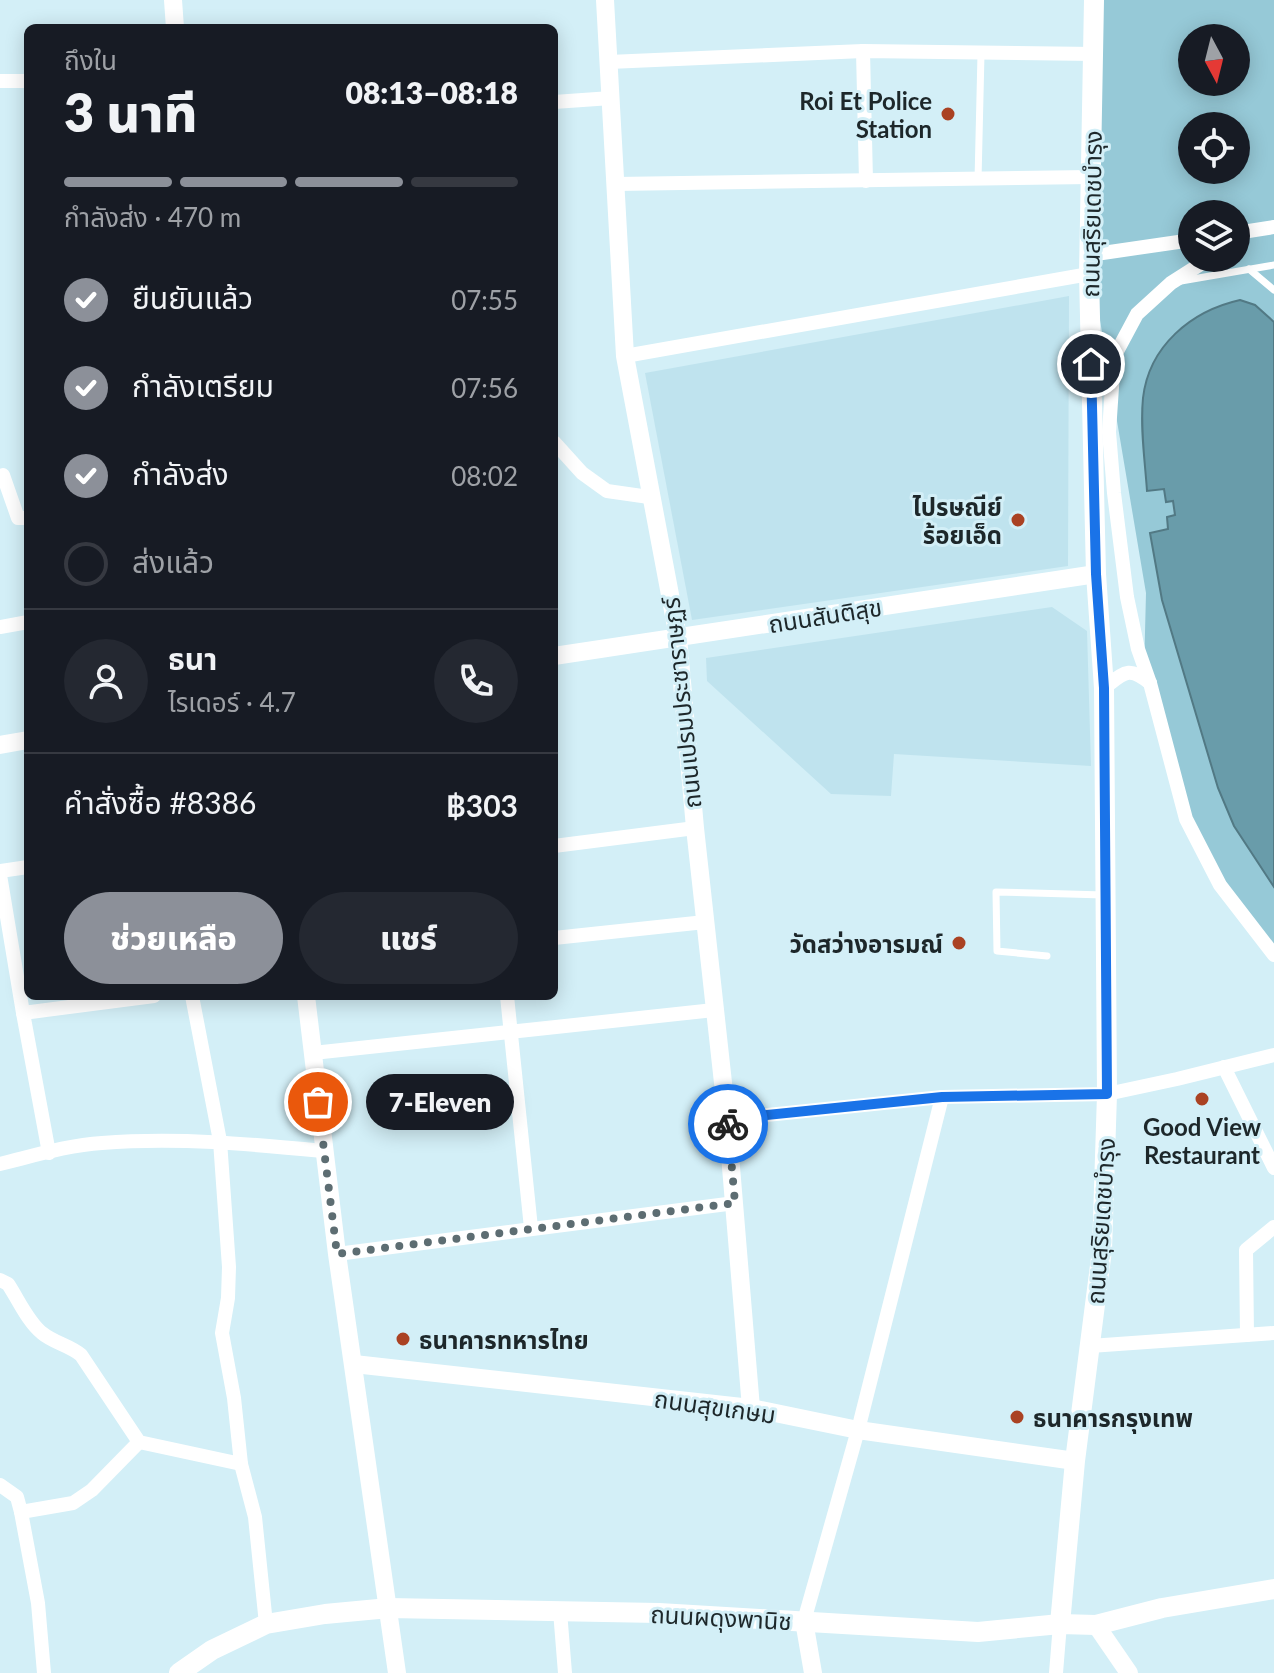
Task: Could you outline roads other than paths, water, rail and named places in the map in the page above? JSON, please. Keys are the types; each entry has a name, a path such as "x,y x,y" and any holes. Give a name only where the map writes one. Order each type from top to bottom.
{"main road":[{"name":"ถนนสุริยเดชบำรุง","path":"1060,1624 1075,1461 1102,1250 1107,1094 1104,688 1096,574 1089,265 1094,0"},
{"name":"ถนนผดุงพานิช","path":"179,1673 212,1650 266,1624 389,1608 560,1611 978,1632 1060,1624 1096,1625 1162,1608 1274,1589"}],"street":[{"path":"173,0 175,24"},
{"name":"ถนนเปรมประชาราษฏร์","path":"605,0 625,356 649,497 678,637 735,1203 751,1408"},
{"path":"609,62 863,51 1095,54"},
{"path":"863,51 866,181"},
{"path":"0,81 24,81"},
{"path":"558,102 611,98"},
{"path":"616,184 1091,177"},
{"path":"1250,232 1274,227"},
{"path":"625,356 1089,265 1178,243"},
{"path":"1188,272 1137,314 1114,357 1109,432 1127,597 1138,649 1186,819 1220,885 1274,955"},
{"path":"558,450 607,491 649,497"},
{"path":"3,475 18,518 24,518"},
{"name":"ถนนสันติสุข","path":"558,655 1096,574"},
{"path":"0,627 24,623"},
{"path":"1104,688 1127,671 1136,672 1150,683"},
{"path":"0,745 24,741"},
{"path":"558,845 695,828"},
{"path":"24,868 0,873 5,933 22,975 23,1013 49,1153"},
{"path":"558,938 705,922"},
{"path":"23,1013 123,1000"},
{"path":"193,1000 220,1141 229,1267 222,1333 234,1398 241,1464 255,1517 266,1624"},
{"path":"306,1000 323,1151 397,1673"},
{"path":"508,1000 531,1228"},
{"path":"313,1053 714,1010"},
{"path":"727,1119 942,1097 1107,1094 1274,1055"},
{"path":"1224,1067 1274,1168"},
{"path":"813,1673 804,1621 858,1430 942,1097"},
{"path":"0,1164 99,1143 220,1141 323,1151"},
{"path":"337,1254 735,1203"},
{"path":"1247,1335 1246,1250 1274,1227"},
{"path":"0,1280 8,1284 38,1330 50,1339 69,1345 81,1355 139,1442 241,1464"},
{"path":"1090,1346 1274,1333"},
{"name":"ถนนสุขเกษม","path":"354,1364 751,1408 858,1430 1075,1461"},
{"path":"21,1512 73,1503 92,1490 139,1442"},
{"path":"0,1485 17,1497 21,1512 38,1603 44,1673"},
{"path":"560,1611 565,1673"},
{"path":"1056,1673 1060,1624"},
{"path":"1096,1625 1129,1673"}],"lane":[{"path":"978,180 981,54"},
{"path":"1250,269 1274,265"},
{"path":"1250,270 1274,290"},
{"path":"1171,283 1232,272"},
{"path":"1047,956 997,951 996,892 1105,895"}],"place":[{"name":"Roi Et Police Station","path":"948,114"},
{"name":"ไปรษณีย์ ร้อยเอ็ด","path":"1018,520"},
{"name":"วัดสว่างอารมณ์","path":"959,943"},
{"name":"Good View Restaurant","path":"1202,1099"},
{"name":"7-Eleven","path":"318,1102"},
{"name":"ธนาคารทหารไทย","path":"403,1339"},
{"name":"ธนาคารกรุงเทพ","path":"1017,1417"}]}
